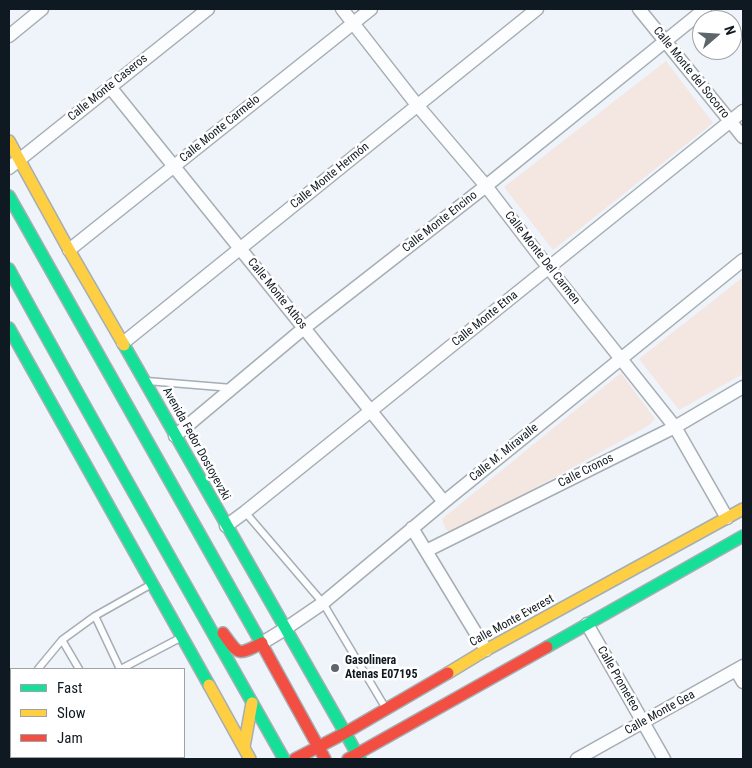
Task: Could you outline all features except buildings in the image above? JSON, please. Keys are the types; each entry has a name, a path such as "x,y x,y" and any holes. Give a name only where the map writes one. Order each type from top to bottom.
{"street":[{"path":"9,36 42,9"},
{"name":"Calle Monte Caseros","path":"9,168 208,9"},
{"name":"Calle Monte Del Carmen","path":"342,9 417,106 486,186 548,268 675,427 727,518"},
{"name":"Calle Monte Carmelo","path":"68,250 371,9"},
{"name":"Calle Monte Hermón","path":"123,343 537,9"},
{"name":"Calle Monte del Socorro","path":"639,9 743,137"},
{"name":"Calle Monte Encino","path":"175,436 304,328 486,186 705,9"},
{"name":"Calle Monte Athos","path":"110,87 444,502"},
{"name":"Calle Monte Etna","path":"226,526 743,111"},
{"name":"Avenida Fedor Dostoyevzki","path":"9,142 68,250 145,381 285,629 318,746 325,759"},
{"name":"Avenida Fedor Dostoyevzki","path":"9,196 262,643 345,733 355,757"},
{"name":"Calle M. Miravalle","path":"262,643 323,603 412,528 743,260"},
{"path":"9,270 284,759"},
{"path":"9,328 250,759"},
{"name":"Calle Cronos","path":"426,552 675,427 743,387"},
{"name":"Calle Monte Everest","path":"295,759 345,733 486,650 743,509"},
{"path":"412,528 486,650"},
{"path":"355,757 743,536"},
{"path":"197,603 211,617 237,651 245,652 262,643"},
{"name":"Calle Prometeo","path":"587,624 664,759"},
{"path":"211,688 226,657"},
{"path":"740,668 743,682"},
{"name":"Calle Monte Gea","path":"577,759 740,668"},
{"path":"244,747 252,703"}],"lane":[{"path":"145,381 233,388"},
{"path":"245,512 323,603 386,709"},
{"path":"39,668 62,640 95,616 151,584"},
{"path":"95,616 120,668"},
{"path":"122,668 181,637"},
{"path":"62,640 78,668"}],"shaded area":[{"path":"666,61 713,123 553,250 504,187"},
{"path":"743,277 743,374 679,410 639,359"},
{"path":"621,373 655,419 648,426 453,533 446,530 442,519"}],"traffic: fast":[{"path":"9,196 264,648"},
{"path":"9,269 284,759"},
{"path":"9,328 209,685"},
{"path":"124,345 360,759"},
{"path":"547,647 743,536"}],"traffic: slow":[{"path":"9,141 124,345"},
{"path":"448,673 486,650 743,509"},
{"path":"209,685 250,759"},
{"path":"244,747 252,703"}],"traffic: jam":[{"path":"223,633 232,646 239,651 248,650 262,643"},
{"path":"348,759 547,647"},
{"path":"264,648 325,759"},
{"path":"295,759 345,733 448,673"}],"place":[{"name":"Gasolinera Atenas E07195","path":"335,668"}]}
